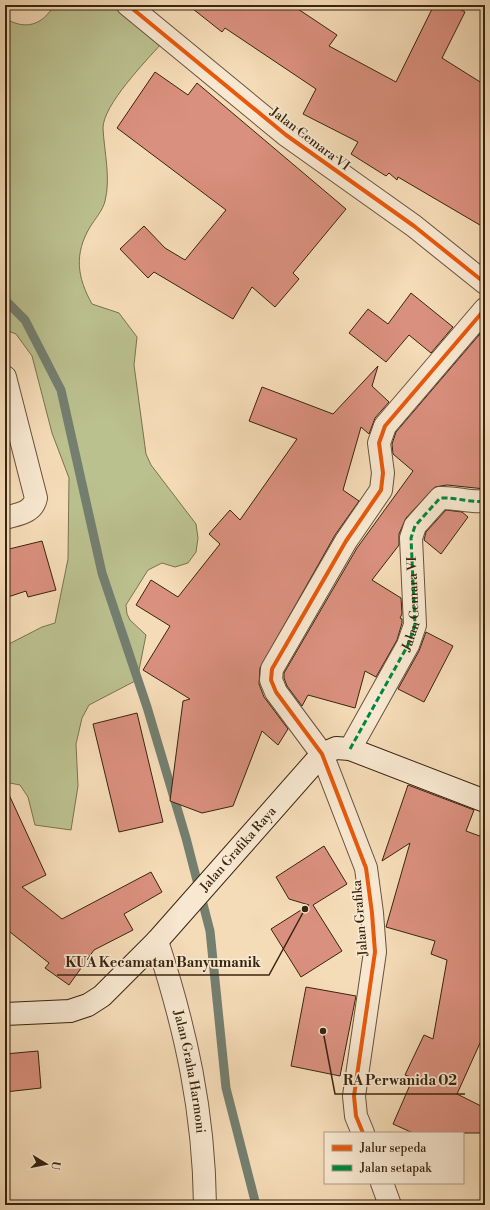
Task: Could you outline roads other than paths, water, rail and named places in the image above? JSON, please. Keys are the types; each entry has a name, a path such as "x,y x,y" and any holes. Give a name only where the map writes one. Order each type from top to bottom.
{"street":[{"name":"Jalan Cemara VI","path":"128,5 286,135 414,226 485,283"},
{"name":"Jalan Grafika","path":"363,1132 356,1116 354,1096 375,952 366,868 322,754 276,692 271,680 272,669 346,541 381,490 383,473 379,443 385,426 485,309"},
{"path":"5,377 36,498 34,506 30,510 5,518"},
{"name":"Jalan Cemara VI","path":"350,749 408,645 415,625 411,538 416,526 440,498 451,498 473,502 485,501"},
{"path":"322,754 336,748 350,749 485,801"},
{"name":"Jalan Grafika Raya","path":"5,1014 70,1011 88,1005 102,996 186,910 322,754"},
{"name":"Jalan Graha Harmoni","path":"157,941 177,1003 187,1044 203,1148 205,1205"},
{"path":"382,1184 390,1205"}],"waterway":[{"path":"5,300 25,320 61,390 102,573 147,707 186,838 210,931 226,1088 256,1205"}],"place":[{"name":"KUA Kecamatan Banyumanik","path":"305,909"},
{"name":"RA Perwanida 02","path":"323,1031"}]}
